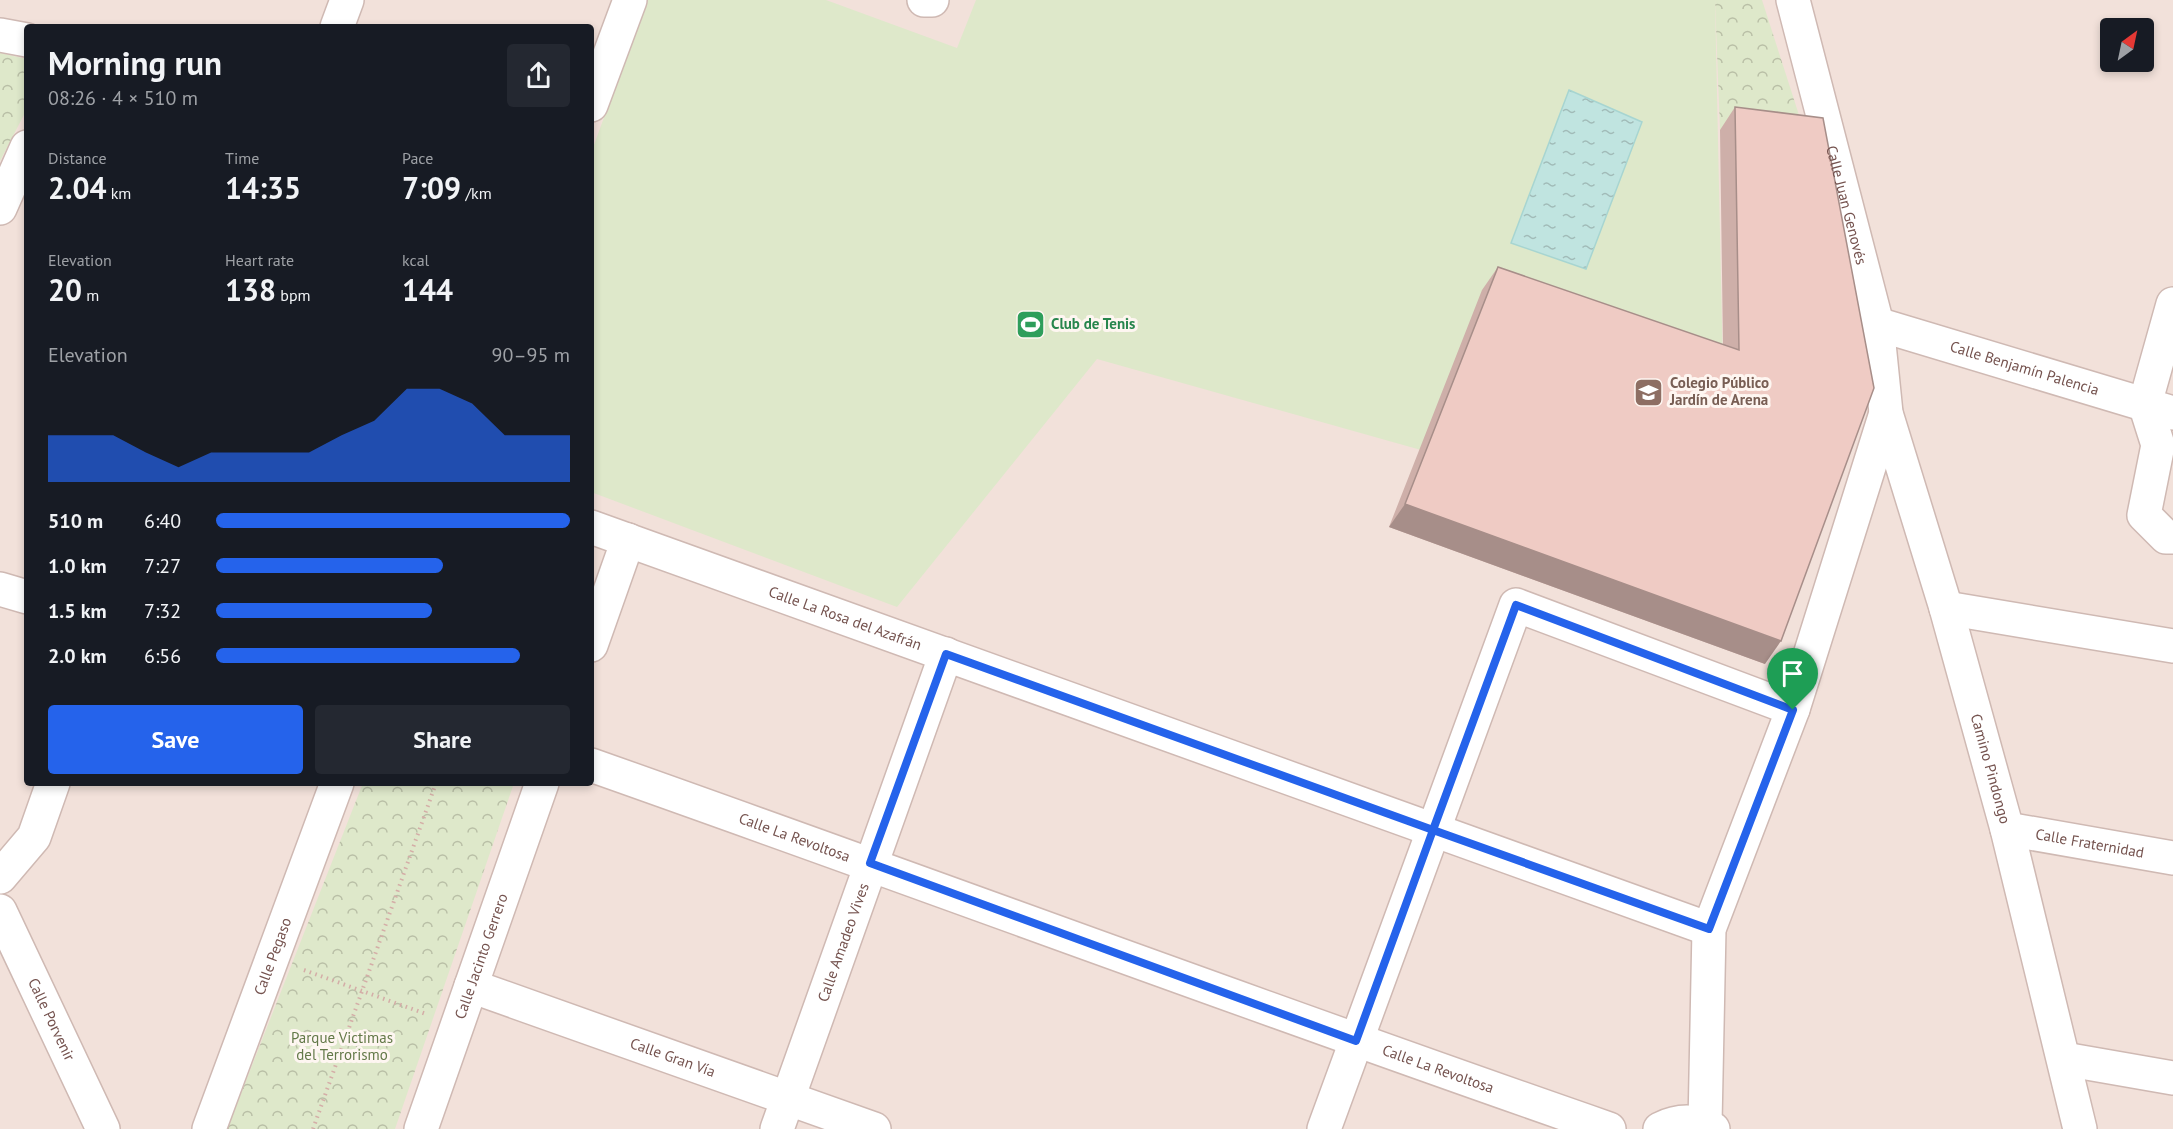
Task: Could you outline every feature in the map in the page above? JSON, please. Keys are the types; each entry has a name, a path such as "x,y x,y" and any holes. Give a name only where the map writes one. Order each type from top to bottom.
{"street":[{"path":"338,24 347,0"},
{"path":"594,97 630,0"},
{"path":"924,0 932,0"},
{"name":"Calle Juan Genovés","path":"1793,0 1876,324 1886,413"},
{"path":"0,35 24,39"},
{"path":"0,208 24,154"},
{"path":"2173,304 2159,408 2158,445 2144,515 2166,537 2173,537"},
{"name":"Calle Benjamín Palencia","path":"1876,324 2159,408"},
{"path":"1660,1129 1672,1123 1689,1121 1709,1127 1709,929 1793,710 1886,413"},
{"name":"Camino Pindongo","path":"1886,413 1946,608 2007,829 2080,1129"},
{"name":"Calle La Rosa del Azafrán","path":"594,528 1709,929"},
{"path":"594,636 628,540"},
{"path":"0,589 24,596"},
{"path":"1323,1129 1516,605 1793,710"},
{"path":"1946,608 2173,646"},
{"name":"Calle Amadeo Vives","path":"777,1129 946,654"},
{"name":"Calle La Revoltosa","path":"594,766 870,863 1356,1041 1609,1129"},
{"path":"0,877 34,837 52,786"},
{"name":"Calle Pegaso","path":"209,1129 336,786"},
{"name":"Calle Jacinto Gerrero","path":"421,1129 542,786"},
{"name":"Calle Fraternidad","path":"2007,829 2173,858"},
{"name":"Calle Porvenir","path":"0,911 103,1129"},
{"name":"Calle Gran Vía","path":"471,986 874,1129"},
{"path":"2064,1059 2173,1078"}],"path":[{"path":"313,1129 435,786"},
{"path":"272,958 457,1026"}],"shaded area":[{"path":"0,0 2173,0 2173,1129 0,1129"}],"green space":[{"name":"Club de Tenis","path":"647,0 826,0 957,48 976,0 1715,0 1723,373 1421,450 1097,359 897,607 594,493 594,145"},
{"path":"1715,0 1762,0 1807,140 1720,130"},
{"path":"0,53 24,58 24,115 0,161"},
{"name":"Parque Victimas del Terrorismo","path":"362,786 513,786 395,1129 227,1129"}],"water":[{"path":"1569,90 1642,122 1586,269 1511,243"}],"building":[{"name":"Colegio Público Jardín de Arena","path":"1735,107 1823,118 1874,388 1781,641 1405,504 1498,267 1739,350"}],"place":[{"name":"Club de Tenis","path":"1030,324"},
{"name":"Colegio Público Jardín de Arena","path":"1649,392"}],"route":[{"path":"1793,710 1516,605 1433,830 946,654 870,863 1356,1041 1433,830 1709,929 1793,710"}]}
